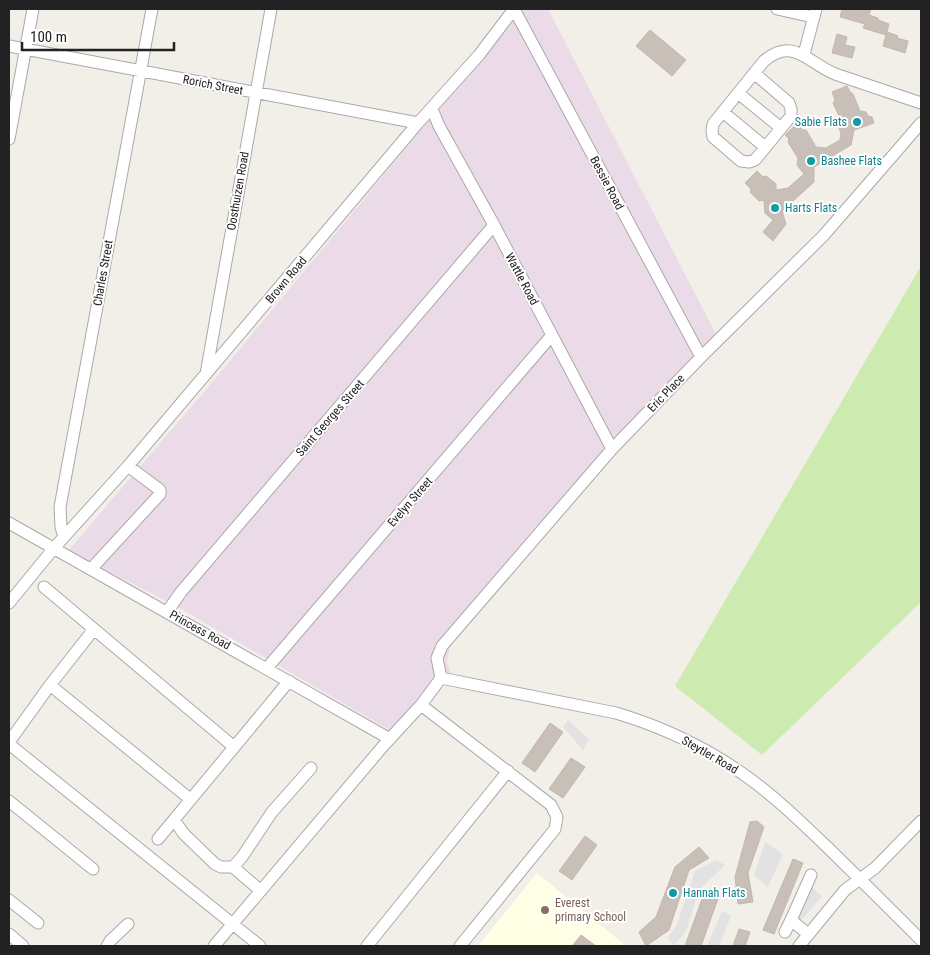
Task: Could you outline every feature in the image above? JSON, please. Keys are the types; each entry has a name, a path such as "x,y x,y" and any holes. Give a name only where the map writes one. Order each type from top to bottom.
{"street":[{"path":"9,139 33,9"},
{"name":"Charles Street","path":"64,537 61,527 60,507 152,9"},
{"name":"Oosthuizen Road","path":"206,374 271,9"},
{"name":"Brown Road","path":"54,548 128,466 418,123 479,55 514,9"},
{"name":"Bessie Road","path":"514,9 701,357"},
{"path":"777,9 814,13 804,54"},
{"name":"Rorich Street","path":"9,46 418,123"},
{"path":"754,73 790,103 792,108 791,116 755,160 749,162 741,161 713,137 713,124 754,73 772,54 780,51 794,51 804,54 815,64 835,74 921,103"},
{"path":"738,93 781,128"},
{"name":"Wattle Road","path":"432,109 439,126 494,225 612,449"},
{"path":"723,112 766,147"},
{"name":"Eric Place","path":"441,678 437,658 442,646 612,449 701,357 824,235 921,123"},
{"name":"Saint Georges Street","path":"167,612 181,592 494,225"},
{"name":"Evelyn Street","path":"267,668 552,336"},
{"path":"92,568 160,494 160,490 128,466"},
{"name":"Princess Road","path":"9,523 92,568 390,739"},
{"path":"9,603 54,548"},
{"path":"44,587 234,747"},
{"path":"94,630 50,685 9,743 260,946"},
{"path":"214,946 421,704 441,678"},
{"name":"Steytler Road","path":"441,678 616,713 640,720 684,739 744,775 770,794 921,940"},
{"path":"158,839 289,681"},
{"path":"50,685 190,799"},
{"path":"421,704 551,806 555,810 557,822 555,828 460,946"},
{"path":"233,867 242,857 272,812 310,768"},
{"path":"367,946 508,771"},
{"path":"9,802 93,869"},
{"path":"174,820 188,838 215,864 221,867 233,867 261,891"},
{"path":"799,946 845,890 875,868 921,821"},
{"path":"785,932 811,875"},
{"path":"9,900 38,923"},
{"path":"791,920 808,934"},
{"path":"107,946 128,924"},
{"path":"9,934 23,946"}],"shaded area":[{"path":"521,9 548,9 719,340 452,632 447,663 451,673 393,732 176,606 68,551 215,379"},
{"path":"568,720 589,739 583,750 563,727"},
{"path":"765,842 783,854 768,887 754,875"},
{"path":"716,860 725,865 699,890 686,931 674,945 667,938 676,927 695,871"},
{"name":"Everest primary School","path":"537,873 626,946 478,946"},
{"path":"809,885 822,896 787,937"},
{"path":"722,911 731,916 719,946 707,946"}],"green space":[{"path":"921,266 921,602 762,755 675,686"}],"building":[{"path":"842,9 871,9 869,15 889,24 887,32 898,36 897,38 908,41 905,53 883,46 886,35 863,28 865,24 840,17"},
{"path":"650,30 686,60 672,76 636,46"},
{"path":"837,34 847,37 845,45 855,47 852,58 832,53"},
{"path":"847,86 853,94 860,111 866,112 868,116 872,117 874,123 854,130 851,145 814,167 814,182 782,211 786,224 773,241 763,232 773,220 765,213 764,200 759,201 750,192 751,189 745,183 757,171 763,177 766,176 776,184 776,190 788,188 804,174 797,165 798,158 788,142 789,139 785,135 798,123 802,130 806,130 816,147 826,148 840,140 841,133 838,126 841,120 833,103 835,100 832,92"},
{"path":"550,723 563,732 535,772 522,763"},
{"path":"571,758 585,767 563,798 549,789"},
{"path":"757,821 764,827 748,873 753,902 738,904 735,877 750,822"},
{"path":"585,836 597,845 572,880 559,871"},
{"name":"Hannah Flats","path":"699,847 709,858 689,870 669,930 646,946 639,932 656,917 675,867"},
{"path":"793,859 803,863 774,934 763,930"},
{"path":"705,891 719,896 701,946 685,946"},
{"path":"739,929 750,932 745,946 733,946"},
{"path":"581,935 596,946 572,946"}],"place":[{"name":"Sabie Flats","path":"857,122"},
{"name":"Bashee Flats","path":"811,161"},
{"name":"Harts Flats","path":"775,208"},
{"name":"Hannah Flats","path":"673,893"},
{"name":"Everest primary School","path":"545,910"}]}
